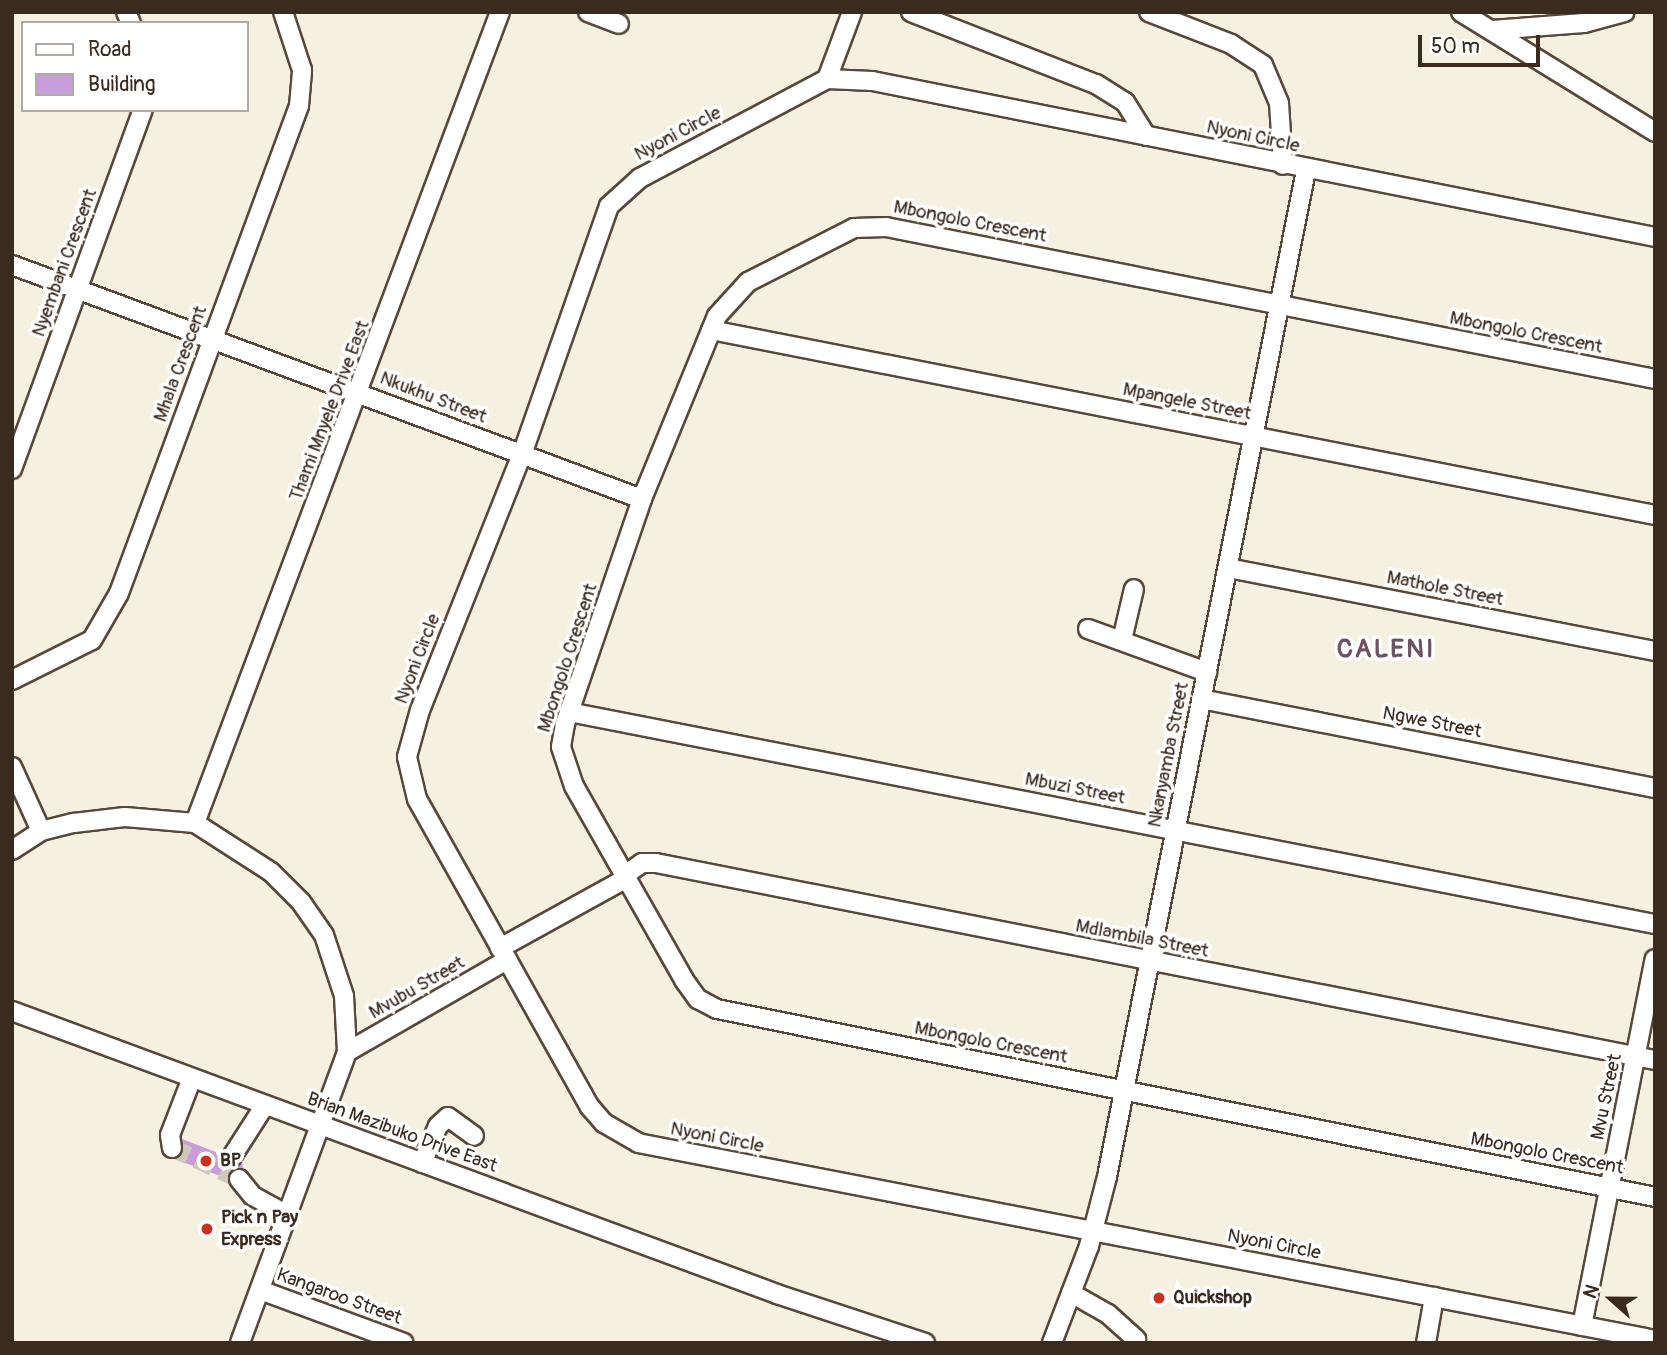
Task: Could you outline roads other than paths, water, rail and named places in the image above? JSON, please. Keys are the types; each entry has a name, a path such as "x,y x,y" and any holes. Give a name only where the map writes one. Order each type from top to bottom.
{"street":[{"name":"Mhala Crescent","path":"12,680 79,649 100,631 119,593 299,106 302,70 283,12"},
{"name":"Thami Mnyele Drive East","path":"195,823 359,393 500,12"},
{"path":"588,12 619,24"},
{"path":"827,79 852,12"},
{"path":"911,12 1104,88 1125,102 1146,136"},
{"path":"1149,12 1231,44 1263,65 1279,103 1283,165"},
{"path":"1461,12 1653,129"},
{"path":"1492,30 1584,23 1625,12"},
{"name":"Nyoni Circle","path":"1655,237 1306,170 872,81 827,79 640,178 616,197 597,232 522,454 420,710 407,757 417,799 590,1107 604,1124 638,1143 1655,1340"},
{"name":"Nyembani Crescent","path":"12,469 141,112"},
{"name":"Nkanyamba Street","path":"1052,1343 1094,1231 1125,1091 1306,170"},
{"name":"Mbongolo Crescent","path":"1655,379 864,226 802,251 748,282 722,308 642,499 562,736 563,758 607,844 684,980 708,1005 1655,1198"},
{"name":"Nkukhu Street","path":"12,265 642,499"},
{"name":"Mpangele Street","path":"711,330 1655,515"},
{"name":"Mathole Street","path":"1228,568 1655,651"},
{"path":"1122,640 1134,589"},
{"path":"1088,629 1207,673"},
{"name":"Ngwe Street","path":"1202,699 1655,788"},
{"name":"Mbuzi Street","path":"569,712 1655,924"},
{"path":"12,767 41,831"},
{"path":"12,850 41,831 113,818 195,823 271,872 312,917 340,981 348,1052 240,1343"},
{"name":"Mdlambila Street","path":"607,844 642,863 1646,1058"},
{"path":"626,877 642,863"},
{"name":"Mvubu Street","path":"348,1052 626,877"},
{"name":"Mvu Street","path":"1582,1326 1609,1188 1646,1058 1655,960"},
{"name":"Brian Mazibuko Drive East","path":"12,1011 777,1294 925,1343"},
{"path":"172,1148 170,1135 192,1078"},
{"path":"231,1158 265,1105"},
{"path":"422,1163 438,1126 448,1117 474,1136"},
{"path":"239,1179 253,1196 287,1215"},
{"name":"Kangaroo Street","path":"260,1290 404,1343"},
{"path":"1071,1293 1108,1314 1136,1339"},
{"name":"Brian Mazibuko Drive East","path":"777,1294 789,1303 892,1343"},
{"path":"1426,1343 1434,1297"}],"tunnel":[{"path":"172,1148 239,1179"}],"place":[{"name":"BP","path":"206,1161"},
{"name":"Pick n Pay Express","path":"207,1229"},
{"name":"Quickshop","path":"1159,1298"}],"district":[{"name":"CALENI","path":"1386,650"}]}
